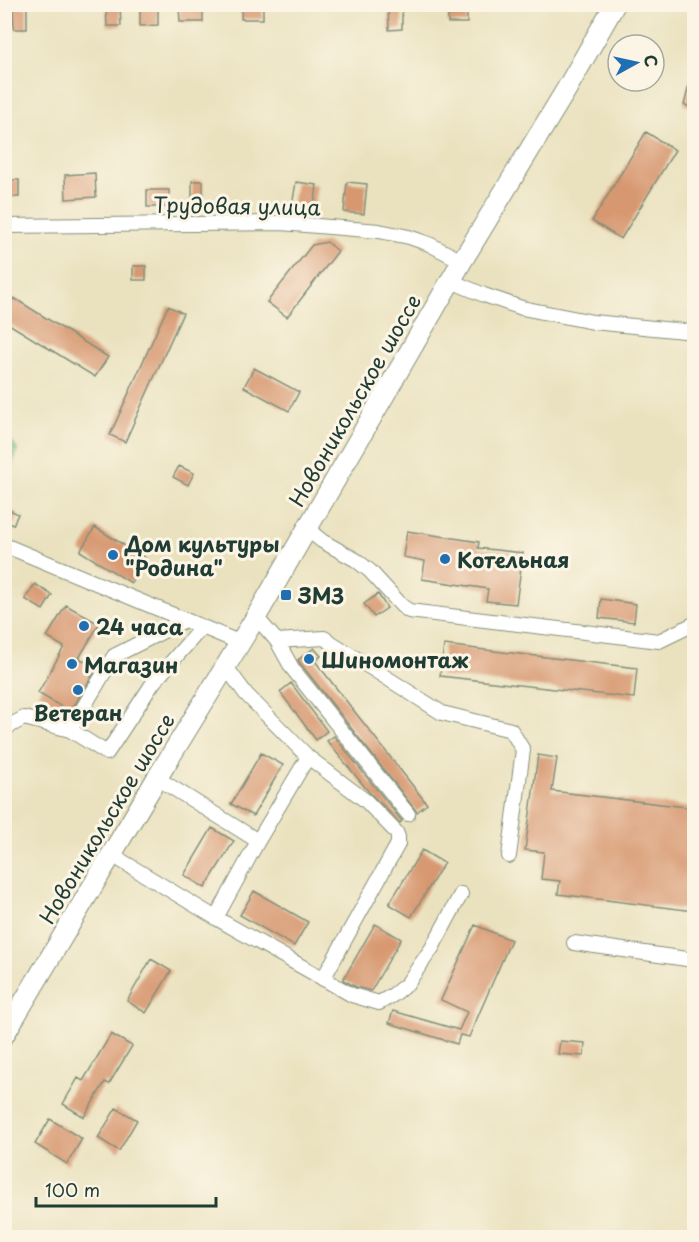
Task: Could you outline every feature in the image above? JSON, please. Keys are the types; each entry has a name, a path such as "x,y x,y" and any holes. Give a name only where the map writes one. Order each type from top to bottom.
{"highway":[{"name":"Новоникольское шоссе","path":"4,1035 10,1014 112,855 241,643 462,261 566,90 615,4"}],"street":[{"name":"Трудовая улица","path":"4,226 281,224 379,231 429,244 462,261"},
{"path":"451,280 484,295 522,308 593,322 694,332"},
{"path":"307,529 370,571 409,611 659,641 694,624"},
{"path":"4,545 241,643"},
{"path":"256,617 277,641 292,668 408,814"},
{"path":"70,730 114,656 185,620"},
{"path":"4,729 24,718 70,730 107,753 153,683 202,627"},
{"path":"277,641 324,638 442,713 511,730 523,750 509,856"},
{"path":"226,667 246,694 308,757 366,801 396,832 399,841 323,979"},
{"path":"216,918 308,757"},
{"path":"157,778 258,841"},
{"path":"112,855 323,979 352,995 379,1003 407,984 432,948 461,894"},
{"path":"574,943 694,960"}],"green space":[{"path":"5,439 13,443 17,450 5,483"}],"building":[{"path":"242,4 263,4 263,19 241,19"},
{"path":"106,5 120,5 121,26 107,26"},
{"path":"388,6 402,6 402,29 389,30"},
{"path":"13,7 27,7 27,29 14,29"},
{"path":"158,7 158,25 140,26 140,8"},
{"path":"179,7 203,7 203,22 180,22"},
{"path":"448,8 467,8 467,23 448,23"},
{"path":"691,77 694,78 694,108 684,105"},
{"path":"646,132 675,150 621,239 592,221"},
{"path":"95,173 96,197 66,199 65,175"},
{"path":"6,180 19,180 19,197 6,197"},
{"path":"192,181 203,181 203,199 192,199"},
{"path":"296,182 317,185 314,209 292,206"},
{"path":"347,182 367,184 364,214 344,212"},
{"path":"147,190 169,190 169,207 147,207"},
{"path":"327,242 338,251 287,317 267,302 312,245"},
{"path":"133,266 146,266 146,280 133,280"},
{"path":"14,298 108,357 95,377 4,321 4,314"},
{"path":"168,306 183,313 125,442 110,435"},
{"path":"254,368 299,392 289,411 244,387"},
{"path":"179,466 194,473 188,485 173,477"},
{"path":"4,507 18,514 13,525 4,521"},
{"name":"Дом культуры \"Родина\"","path":"95,527 146,559 131,583 80,551"},
{"path":"407,531 479,542 478,548 523,553 516,604 486,601 488,589 422,579 425,561 403,557"},
{"path":"35,584 52,595 43,610 25,599"},
{"path":"378,594 387,608 374,617 364,604"},
{"path":"601,599 636,604 634,622 599,618"},
{"name":"Магазин","path":"66,605 99,624 79,658 97,668 70,712 38,693 64,647 47,637"},
{"path":"444,645 637,668 634,698 440,676"},
{"path":"314,648 321,656 315,661 427,804 417,812 298,660"},
{"path":"291,683 327,731 316,740 280,692"},
{"path":"334,736 402,821 400,823 369,792 327,741"},
{"path":"261,753 283,765 253,816 231,804"},
{"path":"538,755 557,758 552,791 694,808 694,911 558,894 560,881 541,879 544,852 525,850"},
{"path":"212,828 234,841 205,888 184,875"},
{"path":"422,850 444,863 411,917 389,904"},
{"path":"254,891 308,922 294,946 240,915"},
{"path":"375,924 401,939 371,991 343,980"},
{"path":"475,925 511,940 469,1037 460,1035 457,1044 389,1023 393,1011 459,1030 467,1012 441,1000"},
{"path":"151,959 171,971 146,1013 127,1001"},
{"path":"111,1034 132,1046 109,1084 105,1082 84,1117 63,1104 78,1078 83,1081"},
{"path":"560,1041 585,1043 584,1056 558,1054"},
{"path":"116,1108 137,1120 119,1151 98,1138"},
{"path":"50,1119 82,1139 67,1164 35,1144"}],"place":[{"name":"Дом культуры \"Родина\"","path":"113,555"},
{"name":"Котельная","path":"445,559"},
{"name":"ЗМЗ","path":"286,595"},
{"name":"24 часа","path":"84,626"},
{"name":"Шиномонтаж","path":"309,659"},
{"name":"Магазин","path":"72,664"},
{"name":"Ветеран","path":"78,690"}]}
